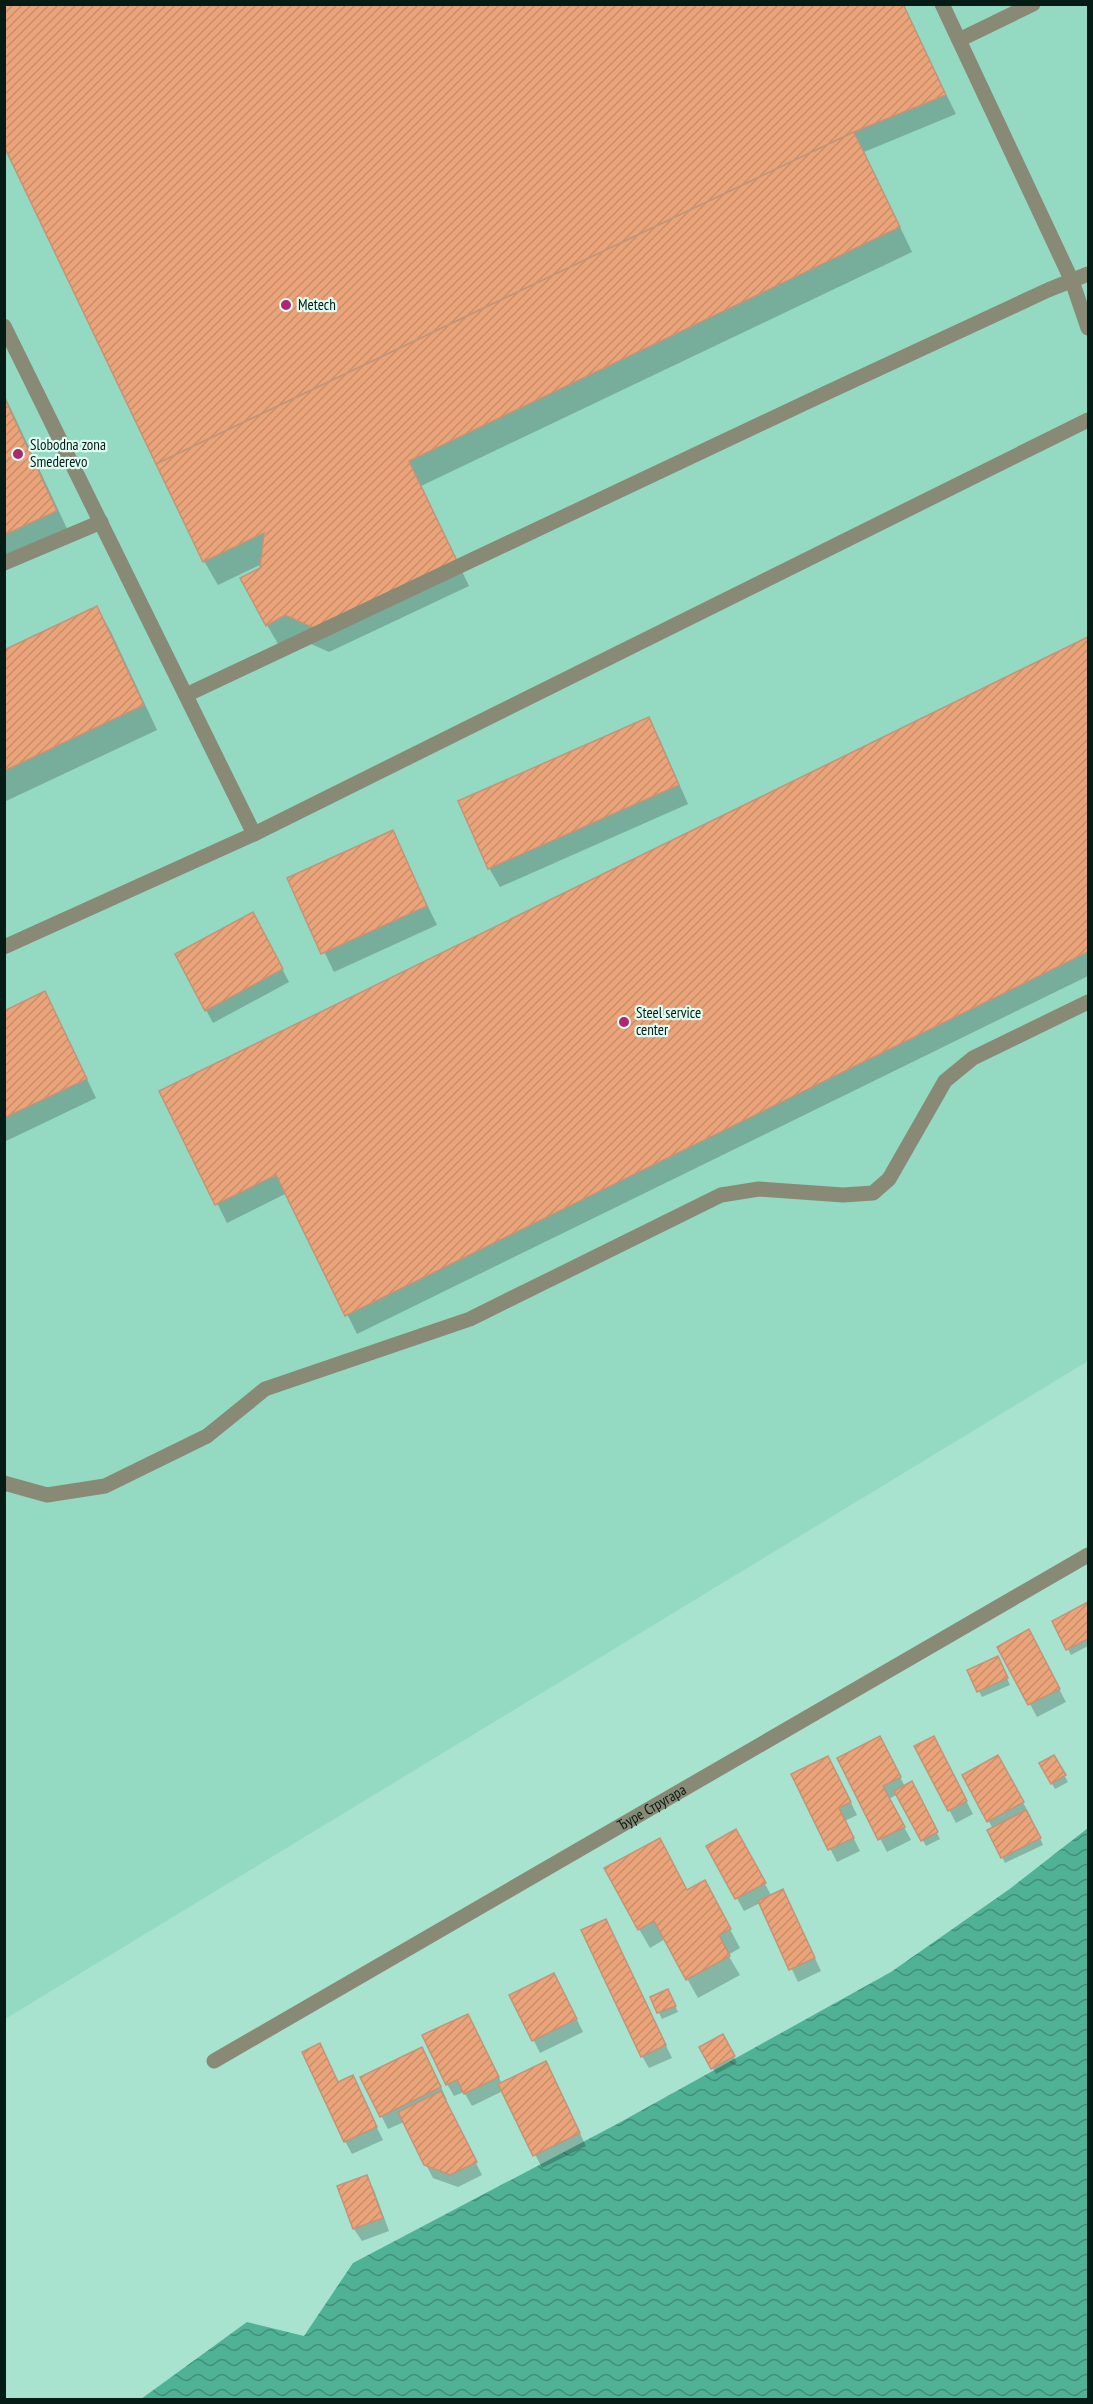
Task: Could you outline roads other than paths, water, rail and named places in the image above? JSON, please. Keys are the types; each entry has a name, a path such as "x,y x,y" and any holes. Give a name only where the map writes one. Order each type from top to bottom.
{"street":[{"path":"942,4 1072,281 1089,328"},
{"path":"959,40 1033,4"},
{"path":"186,695 824,394 1048,290 1089,274"},
{"path":"4,327 254,834"},
{"path":"4,946 254,834 1089,420"},
{"path":"4,563 101,522"},
{"path":"4,1483 47,1495 105,1486 207,1436 265,1389 470,1319 721,1196 759,1189 843,1195 873,1193 889,1179 945,1081 973,1058 1089,1002"},
{"name":"Ђуре Стругара","path":"214,2061 1089,1555"}],"water":[{"path":"1088,1828 1088,2399 141,2399 247,2322 304,2336 353,2263 617,2124 891,1972 1011,1888"}],"place":[{"name":"Metech","path":"286,305"},
{"name":"Slobodna zona Smederevo","path":"18,454"},
{"name":"Steel service center","path":"624,1022"}]}
